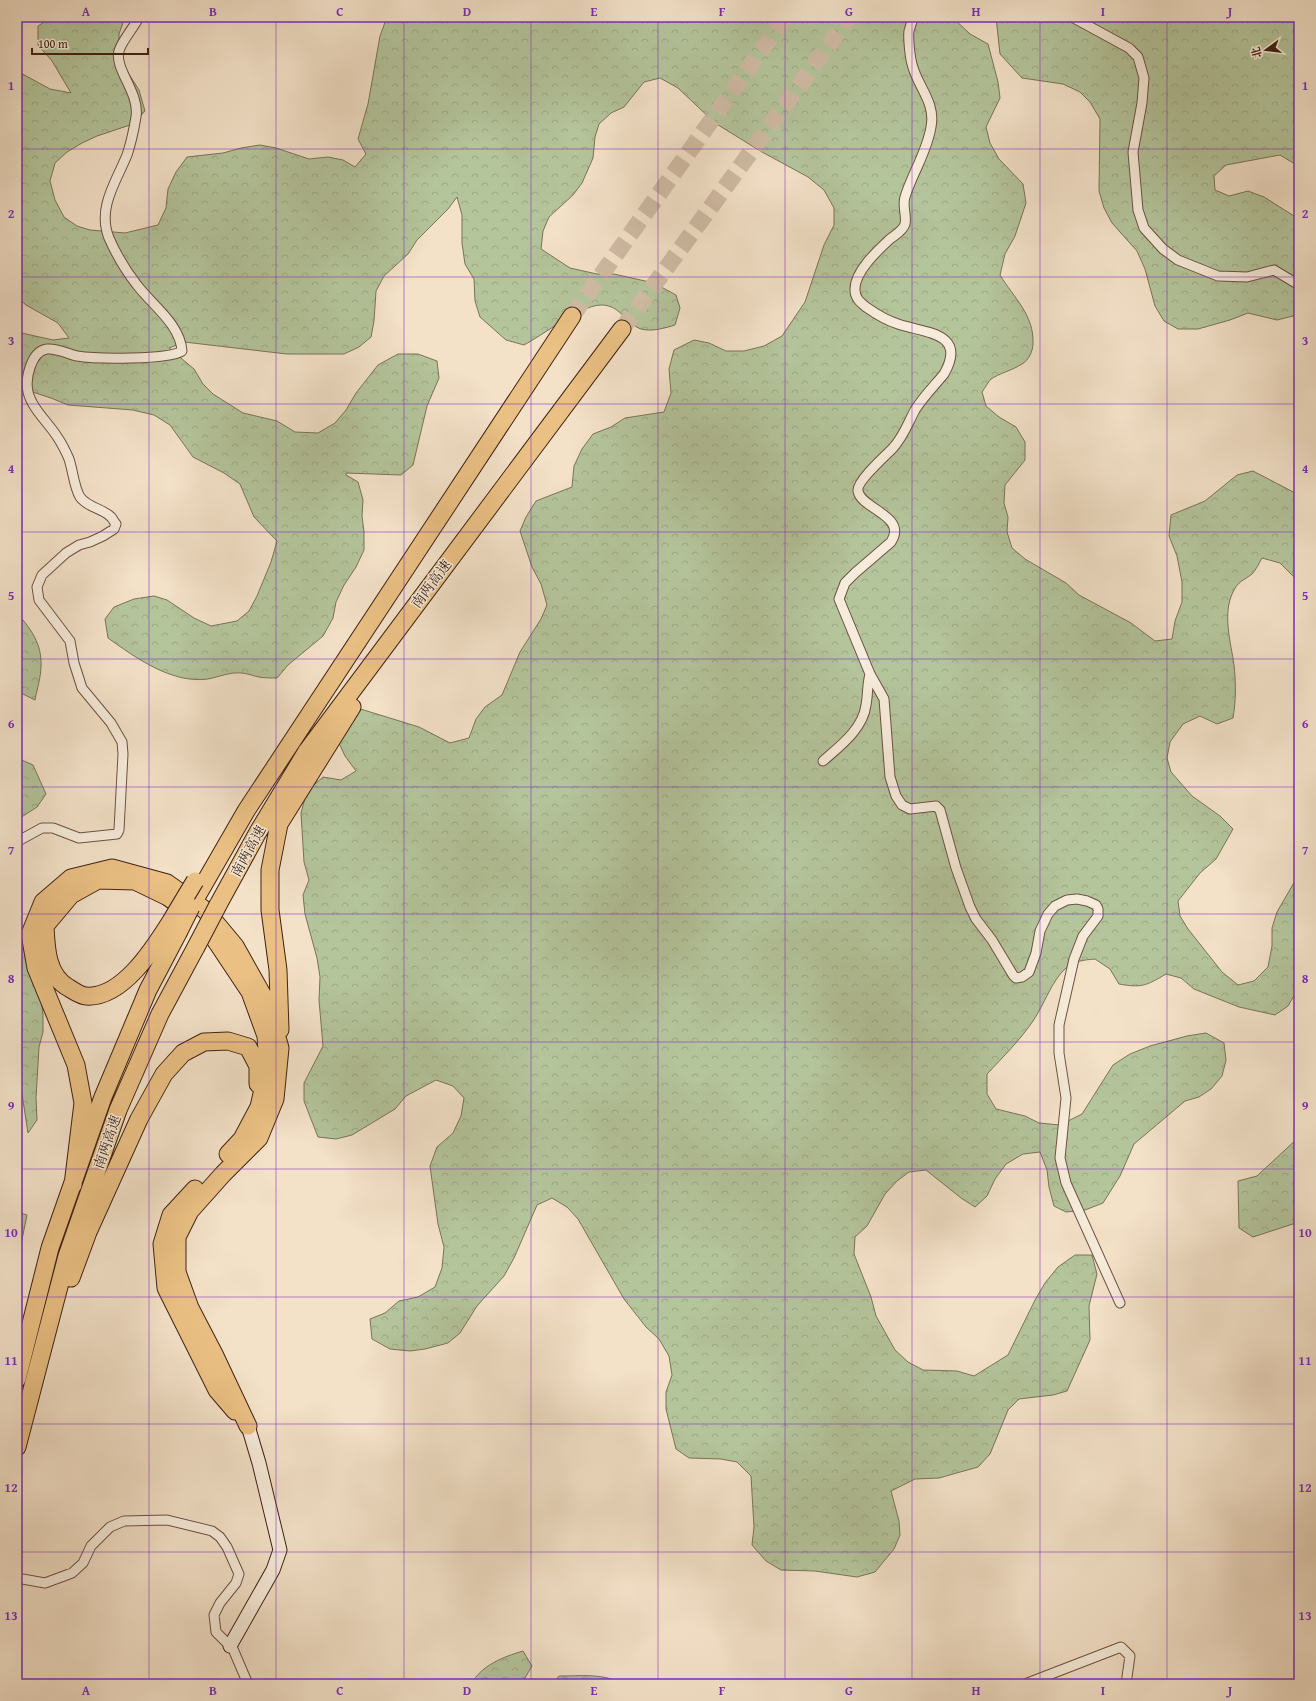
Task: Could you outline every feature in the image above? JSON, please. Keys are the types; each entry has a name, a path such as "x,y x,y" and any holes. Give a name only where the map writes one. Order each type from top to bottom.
{"highway":[{"name":"南两高速","path":"17,1379 50,1248 103,1097 175,927 196,889 246,811 572,316"},
{"name":"南两高速","path":"17,1447 67,1256 118,1110 160,1014 218,905 258,832 307,751 622,329"},
{"path":"264,1109 275,1099 280,1048 281,1008 278,970 270,910 270,870 279,824 428,589"},
{"path":"73,1185 83,1103 76,1065 36,968 30,934 43,902 71,878 112,868 167,883 205,910 235,946 267,1002 280,1048"},
{"path":"175,927 158,942 131,975 106,993 85,997 64,985 52,972 46,953 45,926 71,895 98,880 135,881 168,897 201,920 218,942 250,992 266,1036 268,1067 264,1109 259,1138 199,1193 171,1215 162,1244 166,1288 217,1390 248,1426"},
{"path":"40,1361 91,1225 139,1119 169,1068 183,1053 204,1042 228,1041 248,1046 258,1066 264,1109"}],"street":[{"path":"17,840 20,840 42,828 53,828 79,838 117,834 119,830 123,754 122,742 111,723 82,688 74,663 70,641 40,600 37,587 42,575 66,553 79,545 104,536 114,529 116,524 111,516 87,504 80,497 69,459 57,437 31,400 28,391 29,370 34,357 42,350 55,349 74,356 96,358 163,356 178,354 182,351 181,341 176,330 136,284 120,258 109,236 105,216 107,200 127,153 137,115 133,93 119,63 119,50 139,17"},
{"path":"914,17 909,32 912,65 930,104 932,112 932,126 920,163 905,197 905,224 901,230 866,263 856,284 855,291 858,301 881,318 939,335 949,345 951,355 948,368 916,408 898,442 867,474 858,488 858,492 862,499 886,516 893,525 894,537 891,542 854,573 845,583 839,599 870,674 884,699 890,777 896,796 902,805 910,809 936,806 940,810 956,868 970,908 976,920 992,940 1013,976 1016,978 1022,977 1029,972 1036,953 1040,931 1048,914 1055,906 1067,900 1078,899 1096,905 1098,909 1098,916 1083,936 1074,959 1059,1025 1059,1053 1066,1098 1060,1158 1066,1183 1120,1303"},
{"path":"1072,17 1129,48 1138,56 1144,78 1142,102 1134,152 1138,210 1144,228 1163,249 1178,260 1218,276 1247,277 1274,270 1299,285"},
{"path":"823,761 848,738 859,723 866,706 867,683 870,674"},
{"path":"230,1646 273,1570 280,1550 259,1463 248,1426"},
{"path":"19,1579 45,1583 72,1573 82,1563 91,1546 110,1527 124,1521 167,1520 212,1531 220,1537 227,1547 239,1574 236,1583 220,1603 214,1615 216,1632 230,1646 248,1684"},
{"path":"1025,1684 1121,1648 1130,1656 1126,1684"}],"green space":[{"path":"52,17 125,17 119,34 119,53 127,71 139,90 145,111 133,124 97,136 67,152 55,163 50,181 55,200 64,217 77,226 90,230 125,233 158,225 166,208 168,189 176,172 187,157 223,153 260,145 276,148 309,159 328,157 343,160 355,167 366,154 358,139 368,104 380,36 387,17 952,17 970,34 988,44 998,82 1000,98 986,127 990,143 999,159 1023,184 1026,203 1015,236 1005,254 1000,275 1027,315 1032,333 1032,349 1029,358 1018,366 991,379 982,392 986,406 999,417 1016,427 1025,442 1025,460 1005,485 1004,503 1008,517 1007,532 1012,548 1025,559 1066,583 1079,595 1131,623 1155,641 1172,639 1175,621 1182,602 1182,582 1177,556 1169,536 1171,515 1205,501 1237,475 1253,471 1299,495 1299,586 1294,577 1280,563 1262,558 1252,574 1237,586 1230,601 1228,610 1228,628 1234,665 1235,685 1235,705 1233,718 1217,724 1200,716 1183,724 1170,742 1167,758 1171,772 1192,796 1220,816 1233,829 1216,859 1200,873 1178,901 1180,916 1188,929 1222,972 1238,985 1254,981 1268,967 1272,946 1272,928 1277,912 1299,874 1299,987 1288,1006 1275,1015 1239,1007 1194,989 1181,978 1166,974 1143,985 1133,986 1119,984 1110,969 1095,959 1076,962 1066,968 1056,979 1037,1015 1028,1028 987,1074 987,1094 996,1109 1025,1116 1039,1123 1060,1125 1082,1114 1113,1065 1130,1054 1150,1046 1187,1036 1206,1033 1224,1043 1226,1060 1222,1076 1211,1089 1199,1097 1185,1101 1134,1144 1120,1176 1103,1203 1085,1210 1066,1212 1054,1206 1049,1187 1047,1170 1040,1152 1023,1154 1006,1164 995,1179 987,1196 975,1207 961,1198 926,1170 909,1172 897,1181 885,1194 867,1226 855,1237 854,1254 871,1297 876,1316 895,1350 908,1362 923,1370 957,1371 974,1376 1008,1355 1035,1300 1045,1283 1058,1267 1075,1255 1092,1255 1097,1274 1089,1306 1090,1340 1067,1391 1053,1395 1019,1399 1008,1410 990,1454 978,1467 939,1478 915,1479 891,1491 899,1521 900,1535 894,1549 875,1572 857,1577 815,1571 781,1570 766,1561 752,1545 754,1527 751,1476 737,1462 721,1459 689,1458 676,1449 666,1409 666,1392 672,1375 669,1356 659,1339 646,1327 624,1299 578,1219 567,1207 552,1198 537,1205 514,1258 504,1276 477,1306 460,1333 448,1343 410,1351 390,1349 372,1339 370,1319 385,1313 399,1301 418,1297 435,1287 442,1268 444,1247 438,1224 430,1166 437,1147 453,1133 461,1116 464,1098 453,1086 436,1080 406,1096 395,1109 352,1135 336,1139 318,1137 304,1101 304,1083 323,1046 319,1000 320,977 317,958 305,914 303,895 309,880 304,862 301,813 307,791 323,777 341,780 356,771 345,756 338,741 354,707 419,727 450,743 469,738 476,719 485,707 502,695 520,652 541,619 547,605 541,584 532,567 520,531 526,517 536,501 572,487 574,466 582,449 593,434 611,427 625,418 664,412 671,393 669,369 674,350 694,340 709,343 726,351 744,351 764,346 782,336 805,302 824,245 834,225 834,208 824,190 808,177 762,152 715,123 678,88 660,78 644,82 624,107 611,113 599,124 595,137 593,158 582,183 573,195 549,217 543,231 541,249 570,268 597,274 614,274 654,283 676,295 680,308 675,325 654,330 641,329 613,308 600,305 582,310 572,315 524,345 506,340 480,317 475,301 474,279 465,264 462,243 462,215 457,197 448,209 417,240 408,254 384,276 376,291 374,321 371,337 359,347 344,354 287,354 184,342 169,348 194,369 203,384 213,394 243,413 277,421 295,432 318,433 335,423 378,365 398,354 418,354 437,361 439,378 427,406 413,465 401,475 346,473 346,475 358,482 363,500 362,516 364,550 356,567 344,585 336,602 333,618 323,636 288,665 277,678 237,673 208,679 181,678 155,668 142,661 108,638 105,619 114,607 134,599 154,596 167,600 194,618 211,626 237,621 249,611 257,596 271,562 277,541 254,517 240,484 224,473 193,457 170,425 154,415 133,410 68,405 17,387 17,332 53,340 69,338 58,323 26,305 17,297 17,71 50,89 71,93 52,61 38,45 38,26"},
{"path":"996,17 1299,17 1299,169 1295,164 1280,155 1226,165 1214,176 1215,190 1229,196 1248,191 1264,197 1294,216 1299,223 1299,311 1293,316 1277,320 1248,313 1198,329 1178,329 1164,321 1155,306 1145,269 1137,251 1112,223 1104,208 1099,191 1100,119 1090,102 1080,92 1063,84 1022,78 1000,54"},
{"path":"17,613 35,637 40,651 41,670 35,700 17,691"},
{"path":"17,758 33,765 46,794 37,807 17,820"},
{"path":"17,918 26,934 43,1014 43,1032 39,1047 36,1098 37,1120 28,1133 22,1094 17,1081"},
{"path":"1299,1137 1299,1222 1253,1237 1239,1228 1238,1181 1257,1176"},
{"path":"17,1212 27,1215 17,1264"},
{"path":"523,1651 532,1666 525,1678 519,1684 471,1684 487,1667 501,1659"},
{"path":"559,1676 608,1678 623,1684 553,1684"}],"tunnel":[{"path":"572,316 785,17"},
{"path":"622,329 849,17"}]}
